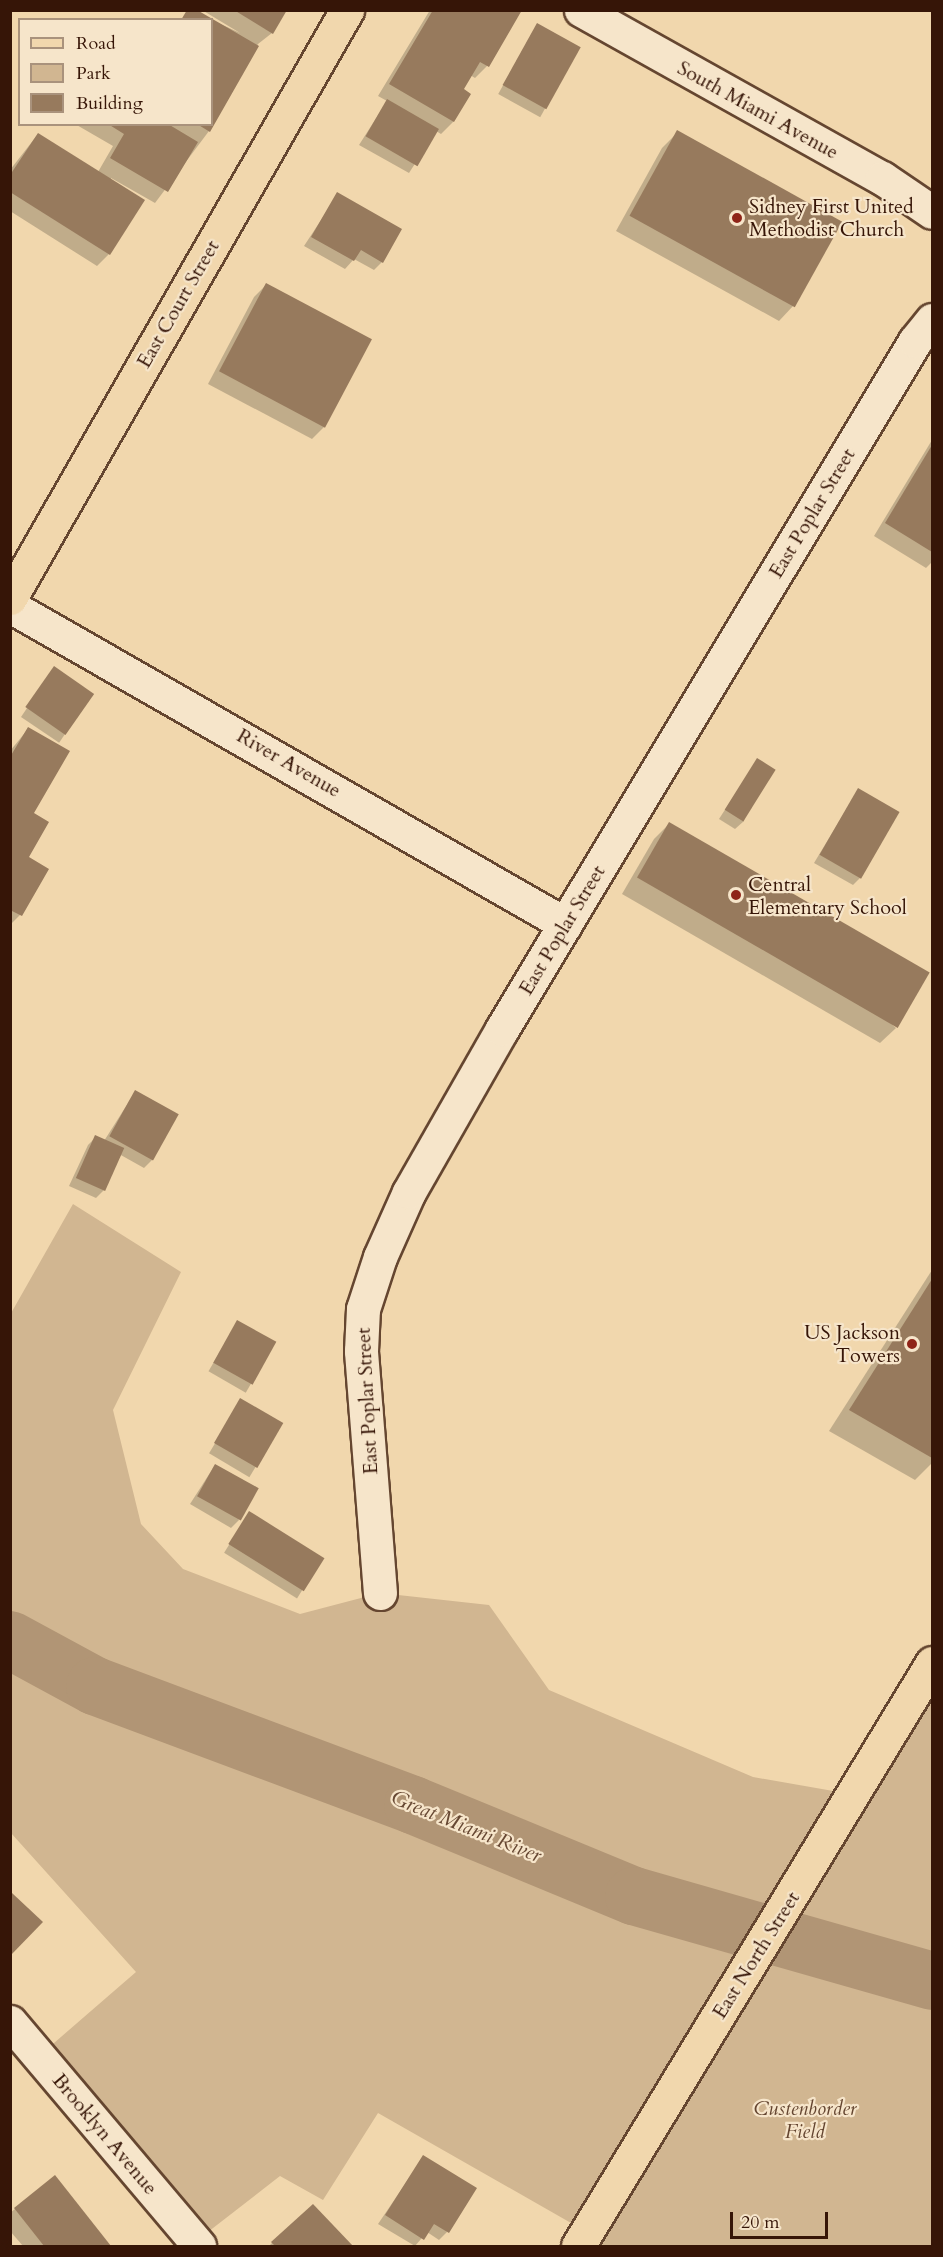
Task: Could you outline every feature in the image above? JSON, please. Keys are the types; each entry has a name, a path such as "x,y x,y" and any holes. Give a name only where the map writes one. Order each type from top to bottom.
{"main road":[{"name":"East Court Street","path":"10,598 347,10"},
{"name":"East North Street","path":"581,2239 856,1795 933,1663"}],"street":[{"name":"South Miami Avenue","path":"581,10 882,178 933,212"},
{"name":"East Poplar Street","path":"380,1593 361,1351 363,1310 380,1257 410,1192 566,924 915,341 933,320"},
{"name":"River Avenue","path":"10,606 566,924"},
{"name":"Brooklyn Avenue","path":"10,2022 199,2247"}],"green space":[{"name":"Custenborder Field","path":"73,1204 181,1272 113,1410 141,1524 183,1569 300,1614 380,1593 489,1605 549,1690 753,1777 856,1795 932,1663 932,2246 578,2246 585,2231 378,2113 323,2200 280,2176 195,2242 39,2056 136,1972 11,1833 10,1315"}],"building":[{"path":"187,10 197,10 211,18 182,18"},
{"path":"234,10 287,10 273,34"},
{"path":"433,10 522,10 489,67 480,62 464,89 471,94 454,122 389,84"},
{"path":"213,19 259,46 210,132 200,126 213,126"},
{"path":"537,23 581,47 546,109 503,85"},
{"path":"387,99 439,129 417,166 366,136"},
{"path":"111,126 171,126 198,142 168,192 110,158 124,134"},
{"name":"Sidney First United Methodist Church","path":"677,130 842,222 795,307 629,216"},
{"path":"38,133 145,200 110,255 10,192 10,175"},
{"path":"337,192 402,229 383,263 361,250 354,261 311,237"},
{"path":"266,283 372,339 325,428 219,371"},
{"path":"932,445 932,552 885,523"},
{"path":"54,666 94,694 65,735 25,707"},
{"path":"28,727 70,751 34,813 49,822 29,857 49,869 22,916 10,910 10,757"},
{"path":"757,758 776,770 743,821 725,810"},
{"path":"858,788 900,812 861,879 820,855"},
{"path":"669,822 930,972 898,1028 637,877"},
{"path":"135,1090 179,1114 153,1161 109,1136"},
{"path":"95,1135 124,1148 105,1191 76,1178"},
{"name":"US Jackson Towers","path":"932,1279 932,1458 849,1410"},
{"path":"237,1320 276,1342 253,1385 213,1363"},
{"path":"240,1398 283,1423 257,1468 214,1443"},
{"path":"215,1464 259,1488 241,1521 197,1496"},
{"path":"249,1511 324,1558 304,1591 228,1544"},
{"path":"12,1893 43,1922 10,1956 10,1895"},
{"path":"423,2155 477,2188 449,2233 434,2224 424,2240 385,2215"},
{"path":"55,2175 111,2246 44,2246 14,2208"},
{"path":"313,2204 353,2246 275,2246 271,2242"}],"waterway":[{"name":"Great Miami River","path":"10,1640 95,1686 413,1805 634,1896 932,1981"}],"place":[{"name":"Sidney First United Methodist Church","path":"737,218"},
{"name":"Central Elementary School","path":"736,895"},
{"name":"US Jackson Towers","path":"912,1344"}]}
